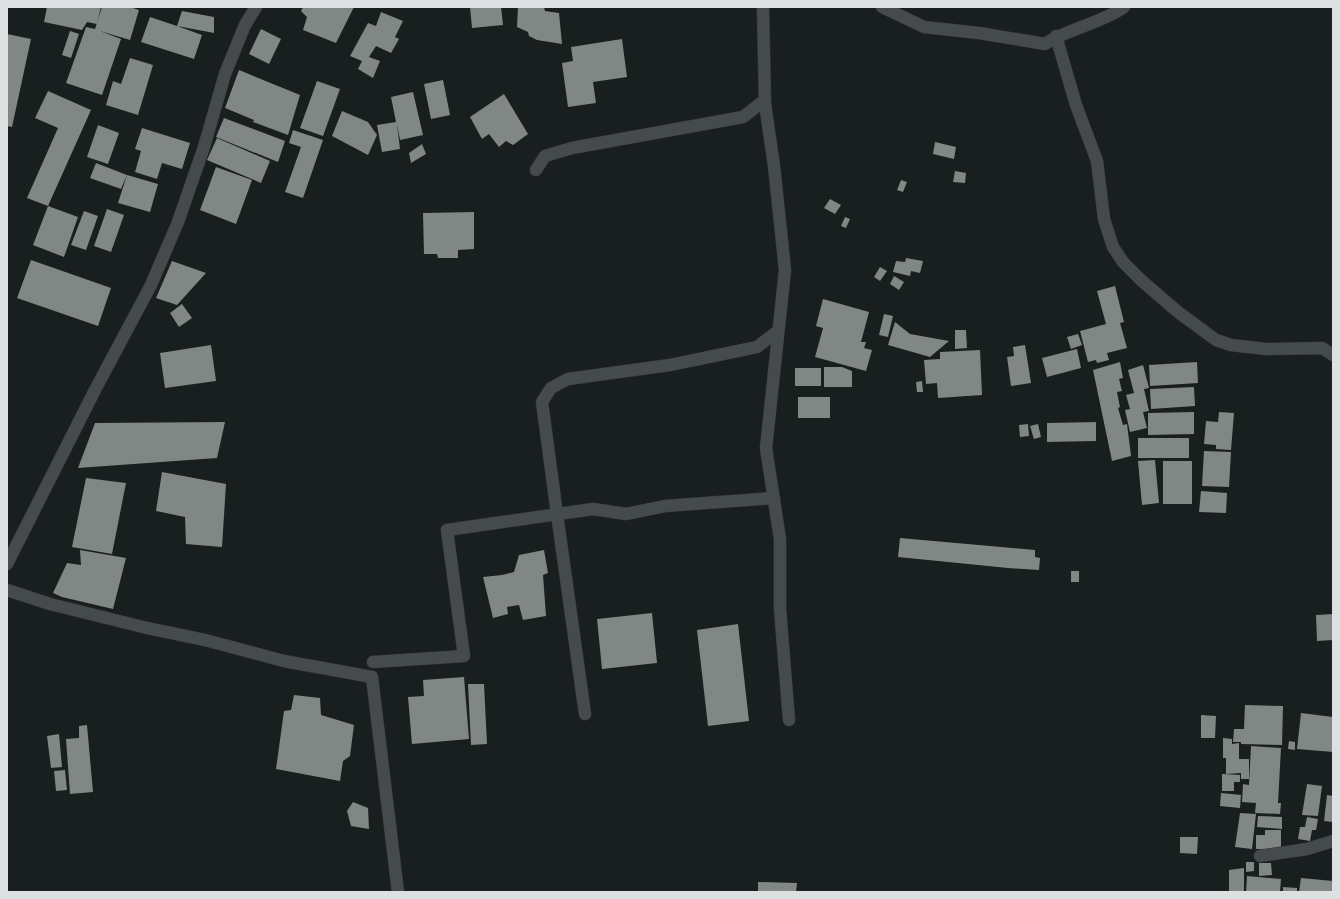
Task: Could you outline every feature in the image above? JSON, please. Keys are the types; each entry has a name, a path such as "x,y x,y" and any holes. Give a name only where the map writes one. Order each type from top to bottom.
{"street":[{"path":"7,564 96,388 151,285 181,214 204,148 225,74 245,25 256,7"},
{"path":"763,7 765,100 774,166 785,270 766,448 780,539 780,609 789,720"},
{"path":"882,7 924,27 979,33 1045,44 1056,36 1115,13 1124,7"},
{"path":"1056,36 1076,105 1097,161 1104,219 1113,247 1123,262 1173,308 1216,340 1231,345 1266,349 1322,348 1333,355"},
{"path":"536,170 545,156 572,148 743,117 765,100"},
{"path":"585,714 556,514 542,402 552,388 568,379 670,365 757,346 778,331"},
{"path":"373,662 464,656 447,530 593,509 626,514 665,506 774,498"},
{"path":"7,590 50,604 147,628 205,640 284,661 372,677 398,892"},
{"path":"1260,856 1307,849 1333,841"}],"building":[{"path":"47,7 101,7 97,24 87,22 82,30 44,22"},
{"path":"102,7 130,7 139,10 130,40 100,31 121,39 102,95 66,83 86,27 95,29"},
{"path":"303,7 354,7 336,43 303,30 307,17 301,11"},
{"path":"470,7 501,7 503,25 472,28"},
{"path":"518,7 544,7 545,11 559,13 562,44 537,40 529,36 528,32 517,27"},
{"path":"182,11 214,17 214,33 177,26"},
{"path":"381,12 403,21 395,37 399,39 391,53 376,46 369,57 380,61 373,78 358,69 362,61 350,56 368,23 376,26"},
{"path":"150,17 202,35 194,59 141,42"},
{"path":"261,29 281,39 269,64 249,54"},
{"path":"70,31 79,34 71,58 62,55"},
{"path":"7,34 31,39 12,127 7,126"},
{"path":"622,39 627,77 593,82 596,103 568,107 562,63 573,61 571,47"},
{"path":"130,58 153,65 138,115 106,105 113,81 121,84"},
{"path":"239,70 300,95 288,135 253,122 254,120 225,108"},
{"path":"443,80 450,115 431,119 424,84"},
{"path":"317,81 340,89 323,136 300,128"},
{"path":"48,91 91,110 48,206 27,198 58,128 35,118"},
{"path":"413,92 423,135 400,140 397,124 400,149 382,152 377,125 396,122 391,97"},
{"path":"504,94 528,134 513,145 506,141 499,147 489,134 482,139 470,117"},
{"path":"342,111 368,122 377,135 368,155 332,136"},
{"path":"224,118 285,141 278,162 216,137"},
{"path":"98,125 119,133 108,164 87,157"},
{"path":"142,128 190,143 182,169 162,163 157,179 135,172 141,151 135,149"},
{"path":"293,130 323,140 303,198 285,192 301,147 289,143"},
{"path":"217,138 270,161 261,183 207,160"},
{"path":"935,142 956,147 954,159 933,154"},
{"path":"422,144 426,154 411,163 409,153"},
{"path":"96,163 127,175 121,189 90,178"},
{"path":"216,167 252,180 236,224 200,210"},
{"path":"955,171 966,173 965,183 953,182"},
{"path":"127,175 158,184 150,212 118,203"},
{"path":"901,180 907,182 903,192 897,190"},
{"path":"830,199 841,205 835,214 824,208"},
{"path":"48,206 78,217 64,257 33,245"},
{"path":"107,209 124,215 111,252 94,246"},
{"path":"84,211 98,216 86,250 71,245"},
{"path":"474,212 474,249 458,250 458,258 438,258 437,254 424,254 423,213"},
{"path":"845,217 850,219 846,228 841,226"},
{"path":"906,258 923,261 920,273 911,271 910,276 893,272 896,261 905,262"},
{"path":"31,260 111,288 98,326 17,298"},
{"path":"172,261 206,273 177,305 156,298"},
{"path":"880,267 887,271 880,281 874,277"},
{"path":"894,276 904,282 899,290 890,284"},
{"path":"1115,286 1124,322 1120,323 1127,348 1107,353 1109,360 1097,363 1096,360 1088,362 1080,331 1106,324 1097,291"},
{"path":"823,299 869,312 861,342 866,342 864,348 872,350 866,371 815,357 823,328 816,326"},
{"path":"182,304 192,318 179,327 170,313"},
{"path":"884,314 893,316 888,337 879,335"},
{"path":"895,322 910,334 949,341 930,357 888,345"},
{"path":"955,330 966,330 967,348 955,349"},
{"path":"1078,334 1082,345 1071,349 1067,337"},
{"path":"211,345 216,381 165,388 160,353"},
{"path":"1025,345 1031,383 1011,386 1007,357 1014,356 1013,347"},
{"path":"1077,349 1081,368 1047,377 1042,358"},
{"path":"980,350 982,395 938,398 937,383 926,384 924,360 940,359 940,352"},
{"path":"1120,362 1123,378 1119,379 1122,391 1117,392 1120,407 1118,408 1123,425 1127,424 1131,456 1112,461 1093,370"},
{"path":"1197,362 1198,383 1150,386 1149,365"},
{"path":"1143,365 1149,388 1144,389 1149,411 1143,412 1147,428 1130,432 1125,410 1130,409 1126,395 1134,393 1128,370"},
{"path":"824,367 842,367 852,371 852,387 824,387"},
{"path":"795,368 821,368 821,386 795,386"},
{"path":"922,381 923,392 917,392 916,382"},
{"path":"1194,387 1195,406 1151,409 1150,389"},
{"path":"798,397 830,397 830,418 798,418"},
{"path":"1194,412 1194,434 1148,435 1148,413"},
{"path":"1219,412 1234,413 1231,450 1216,449 1216,445 1204,444 1206,421 1218,422"},
{"path":"225,422 217,458 78,468 95,423"},
{"path":"1096,422 1096,441 1047,442 1047,423"},
{"path":"1028,424 1029,436 1020,437 1019,425"},
{"path":"1038,424 1041,437 1034,439 1030,426"},
{"path":"1138,438 1189,438 1189,458 1138,458"},
{"path":"1204,451 1231,452 1229,487 1202,486"},
{"path":"1155,460 1159,503 1142,505 1138,461"},
{"path":"1163,461 1192,461 1192,504 1163,504"},
{"path":"162,472 226,484 222,547 186,544 185,517 156,511"},
{"path":"86,478 126,483 112,554 72,547"},
{"path":"1201,491 1227,493 1226,513 1199,512"},
{"path":"900,538 1035,550 1035,557 1040,558 1039,570 898,557"},
{"path":"80,550 126,558 113,609 62,597 53,593 67,563 81,565"},
{"path":"544,550 548,573 543,575 546,616 523,620 519,605 507,607 508,614 493,618 483,577 514,572 519,555"},
{"path":"1071,571 1079,571 1079,582 1071,582"},
{"path":"652,613 657,663 602,669 597,619"},
{"path":"1333,614 1333,640 1317,641 1316,615"},
{"path":"738,624 749,721 708,726 697,630"},
{"path":"464,677 469,739 412,744 408,697 424,696 423,680"},
{"path":"468,684 484,684 487,744 471,745"},
{"path":"294,695 320,698 321,715 354,725 350,756 343,761 340,781 276,769 284,711 291,710"},
{"path":"1245,705 1283,706 1282,745 1241,744 1241,742 1233,742 1234,729 1244,729"},
{"path":"1301,713 1333,717 1333,752 1297,749"},
{"path":"1201,715 1216,716 1215,738 1201,738"},
{"path":"87,725 93,792 70,794 66,739 79,738 79,726"},
{"path":"59,734 62,767 51,768 47,736"},
{"path":"1223,738 1232,739 1232,744 1239,743 1239,759 1249,759 1249,779 1241,779 1241,773 1226,774 1226,758 1223,758"},
{"path":"1289,741 1295,742 1295,750 1288,749"},
{"path":"1251,746 1281,748 1278,803 1281,803 1280,814 1255,813 1256,803 1242,802 1243,784 1249,785"},
{"path":"65,770 67,790 56,791 54,771"},
{"path":"1222,774 1240,775 1240,782 1234,782 1234,791 1222,791"},
{"path":"1307,784 1322,786 1318,816 1302,815"},
{"path":"1221,793 1241,795 1240,808 1220,806"},
{"path":"1327,795 1333,796 1333,822 1324,821"},
{"path":"353,802 368,808 369,829 351,826 347,811"},
{"path":"1240,813 1256,814 1252,849 1235,847"},
{"path":"1258,816 1282,817 1282,829 1257,827"},
{"path":"1307,817 1318,819 1316,830 1312,830 1310,841 1298,839 1300,827 1305,827"},
{"path":"1265,830 1281,830 1281,849 1256,849 1256,835 1265,835"},
{"path":"1180,837 1198,837 1197,854 1180,853"},
{"path":"1246,862 1254,862 1254,871 1246,872"},
{"path":"1259,863 1271,863 1272,875 1259,876"},
{"path":"1244,868 1244,892 1229,892 1229,870"},
{"path":"1247,876 1281,879 1280,892 1246,892"},
{"path":"1301,878 1333,881 1333,892 1299,892"},
{"path":"758,882 797,883 796,892 758,892"},
{"path":"1283,887 1297,888 1297,892 1283,892"}]}
